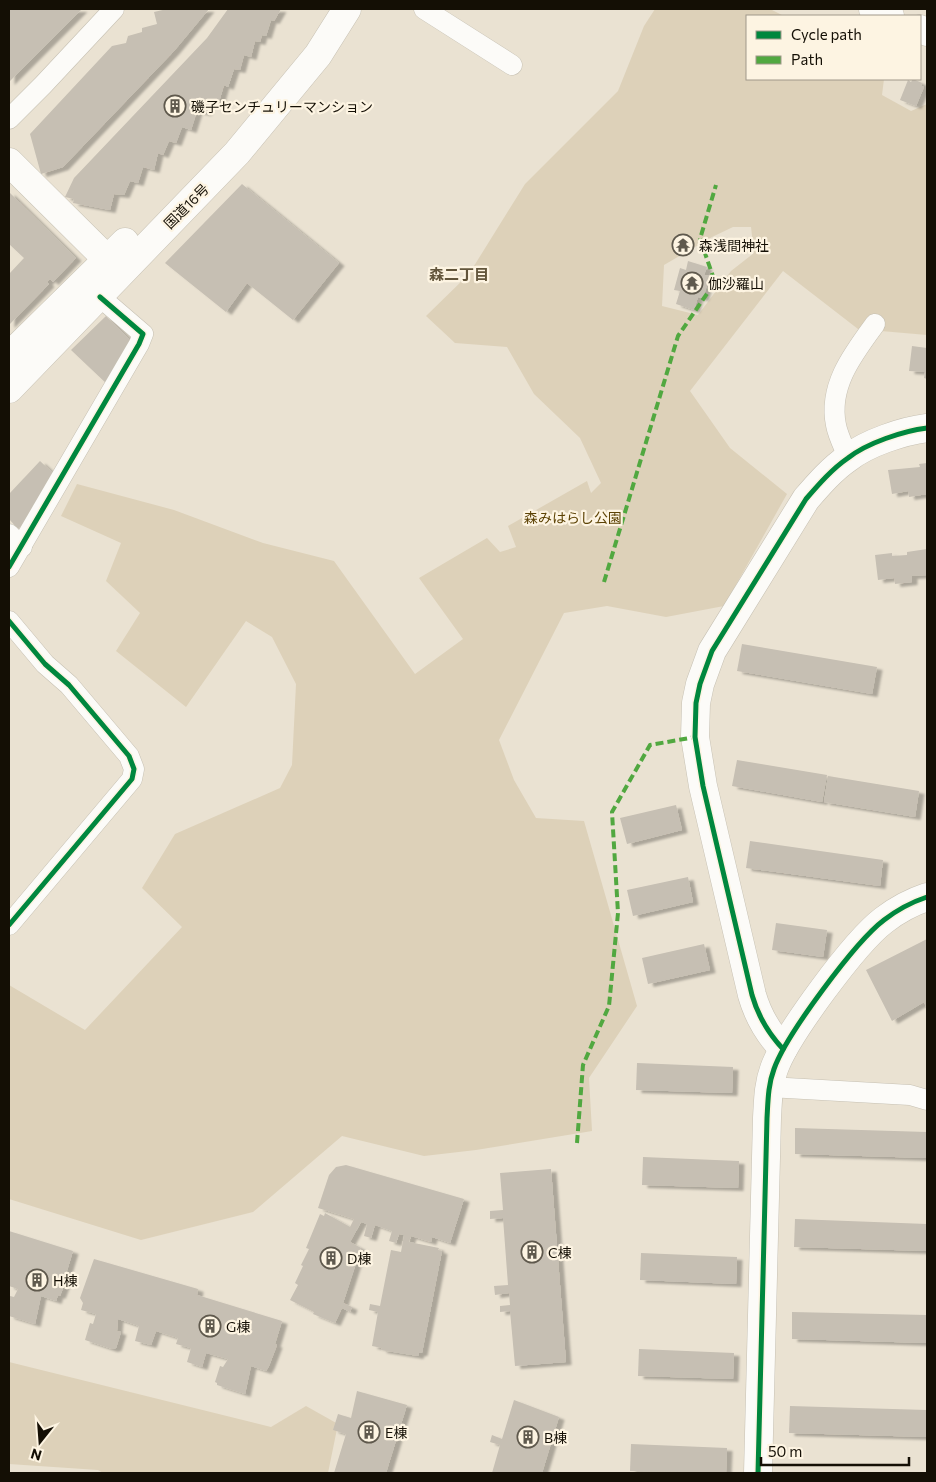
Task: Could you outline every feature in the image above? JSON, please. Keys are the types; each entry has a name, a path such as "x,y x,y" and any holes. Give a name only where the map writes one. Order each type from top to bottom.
{"main road":[{"name":"国道16号","path":"9,390 100,297 114,266 280,75 326,9"},
{"name":"国道16号","path":"9,356 114,266 237,153 312,62 347,9"},
{"path":"873,9 888,15"},
{"path":"9,162 114,266"},
{"path":"784,1049 770,1036 756,1010 703,786 695,737 696,703 700,684 712,650 806,499 848,457 886,439 927,428"},
{"path":"758,1473 769,1087 774,1067 784,1049 859,944 883,920 911,903 927,897"}],"street":[{"path":"9,119 44,85 114,9"},
{"path":"424,9 512,65"},
{"path":"9,567 15,540 139,344 143,334 100,297"},
{"path":"848,457 836,426 834,408 837,388 849,361 875,324"},
{"path":"9,621 45,664 69,685 129,756 134,769 132,779 9,925"},
{"path":"769,1087 910,1095 927,1100"}],"green space":[{"name":"森みはらし公園","path":"655,9 770,9 782,15 746,15 746,80 884,80 882,95 911,111 927,104 927,335 858,329 783,271 690,391 730,448 787,494 724,606 666,617 607,606 564,613 499,740 514,780 536,818 584,821 637,1006 589,1078 592,1131 476,1150 424,1156 342,1136 253,1212 141,1240 9,1199 9,985 85,1030 182,927 142,888 175,834 280,788 292,765 296,684 272,637 246,621 186,707 116,651 140,613 106,581 121,543 61,516 77,484 174,510 263,543 334,561 415,674 463,639 419,578 487,538 500,552 516,547 508,526 587,481 591,493 601,483 580,438 534,394 507,347 455,343 426,316 469,274 525,184 618,91 644,26","holes":["733,227 751,227 754,253 731,271 698,315 662,306 664,265 712,237"]},
{"path":"9,1362 271,1427 306,1406 338,1424 328,1473 103,1473 98,1470 9,1464"}],"building":[{"path":"9,9 82,9 9,82"},
{"path":"167,9 209,9 174,51 63,167 41,174 30,134 112,46 126,43 128,36 142,32 142,28 157,24 154,12"},
{"name":"磯子センチュリーマンション","path":"228,9 281,9 274,21 271,20 266,36 262,35 260,42 255,41 251,57 244,55 240,70 234,69 228,87 224,85 219,102 210,99 206,113 197,111 191,130 182,127 176,143 169,141 163,155 158,153 154,170 143,167 138,183 130,181 124,195 114,194 110,210 73,203 74,199 65,197 74,178 207,38"},
{"path":"908,80 911,82 915,80 922,83 921,86 924,87 916,106 900,100"},
{"path":"242,184 339,263 293,320 247,283 226,312 165,263"},
{"path":"9,192 76,258 53,282 50,279 47,282 49,284 9,325 9,274 24,258 9,244"},
{"name":"伽沙羅山","path":"688,261 707,267 704,275 710,276 703,298 698,297 694,310 676,304 680,291 674,290 680,268 686,270"},
{"path":"106,316 131,341 126,346 128,349 108,385 71,350"},
{"path":"912,346 927,348 927,379 924,378 925,372 909,371"},
{"path":"40,461 56,476 39,507 18,529 9,519 9,494"},
{"path":"927,463 927,494 909,497 908,491 892,494 888,470 920,467 919,464"},
{"path":"927,549 927,575 912,576 912,582 895,584 894,578 878,580 875,555 892,553 892,556 907,555 907,552"},
{"path":"742,644 877,667 872,694 737,671"},
{"path":"737,760 827,775 822,802 732,786"},
{"path":"828,776 919,791 915,817 824,802"},
{"path":"676,805 682,830 627,844 620,818"},
{"path":"750,841 883,860 880,886 746,868"},
{"path":"688,877 693,902 633,916 627,890"},
{"path":"776,923 827,930 823,957 772,950"},
{"path":"927,939 927,1009 924,1002 892,1021 866,970"},
{"path":"704,944 710,970 648,984 642,958"},
{"path":"637,1063 733,1067 732,1093 636,1090"},
{"path":"795,1128 927,1132 927,1158 795,1154"},
{"path":"643,1157 739,1161 738,1188 642,1185"},
{"name":"D棟","path":"346,1165 464,1199 450,1243 432,1237 431,1242 411,1236 409,1242 439,1248 438,1250 442,1251 422,1353 419,1353 418,1356 381,1350 382,1348 372,1346 378,1312 369,1310 370,1304 380,1306 391,1250 401,1252 404,1235 399,1234 396,1243 389,1241 392,1231 375,1225 371,1238 364,1236 367,1224 361,1222 350,1242 361,1248 343,1303 352,1307 350,1312 342,1308 335,1323 313,1314 314,1312 290,1300 298,1285 295,1283 303,1266 301,1265 309,1249 306,1248 320,1214 324,1216 325,1213 350,1227 354,1219 318,1208 329,1175 336,1167"},
{"name":"C棟","path":"551,1169 566,1362 515,1366 510,1311 500,1312 500,1306 510,1305 509,1293 495,1295 494,1286 508,1285 503,1218 490,1219 490,1211 503,1210 500,1173"},
{"path":"795,1219 927,1224 927,1251 794,1247"},
{"name":"H棟","path":"9,1231 73,1251 66,1274 68,1275 60,1296 58,1295 56,1301 41,1296 35,1324 9,1316 10,1296 14,1297 18,1289 9,1286"},
{"path":"641,1253 737,1257 736,1284 640,1280"},
{"name":"G棟","path":"94,1259 198,1289 197,1295 282,1321 275,1344 277,1345 266,1371 251,1366 245,1394 217,1385 215,1382 220,1366 223,1367 228,1359 206,1353 202,1367 187,1362 191,1348 176,1344 178,1338 156,1331 151,1345 135,1341 139,1326 118,1319 117,1331 121,1332 116,1348 112,1349 85,1340 90,1323 93,1324 96,1314 81,1310 83,1303 80,1298"},
{"path":"792,1312 927,1315 927,1343 792,1339"},
{"path":"639,1349 734,1353 733,1379 638,1376"},
{"name":"E棟","path":"357,1391 407,1405 386,1473 334,1473 346,1434 333,1430 338,1414 351,1418"},
{"name":"B棟","path":"514,1400 559,1417 542,1473 492,1473 500,1445 490,1442 492,1435 502,1439"},
{"path":"790,1406 927,1410 927,1437 789,1433"},
{"path":"631,1444 727,1448 726,1473 630,1471"}],"marked path":[{"path":"604,582 678,336 715,282 700,239 716,185"},
{"path":"577,1143 583,1065 609,1006 618,913 612,812 650,745 695,737"}],"cycle path":[{"path":"9,567 139,344 143,334 100,297"},
{"path":"783,1049 764,1024 752,995 703,786 695,737 696,703 700,684 712,651 806,499 842,462 865,447 896,435 927,428"},
{"path":"9,621 45,664 69,685 129,756 134,769 132,779 9,925"},
{"path":"758,1473 767,1118 772,1075 792,1034 856,948 871,931 889,916 927,897"}],"place":[{"name":"磯子センチュリーマンション","path":"175,106"},
{"name":"森浅間神社","path":"683,245"},
{"name":"伽沙羅山","path":"692,283"},
{"name":"C棟","path":"532,1252"},
{"name":"D棟","path":"331,1258"},
{"name":"H棟","path":"37,1280"},
{"name":"G棟","path":"210,1326"},
{"name":"E棟","path":"369,1432"},
{"name":"B棟","path":"528,1437"}],"district":[{"name":"森二丁目","path":"459,274"}]}
